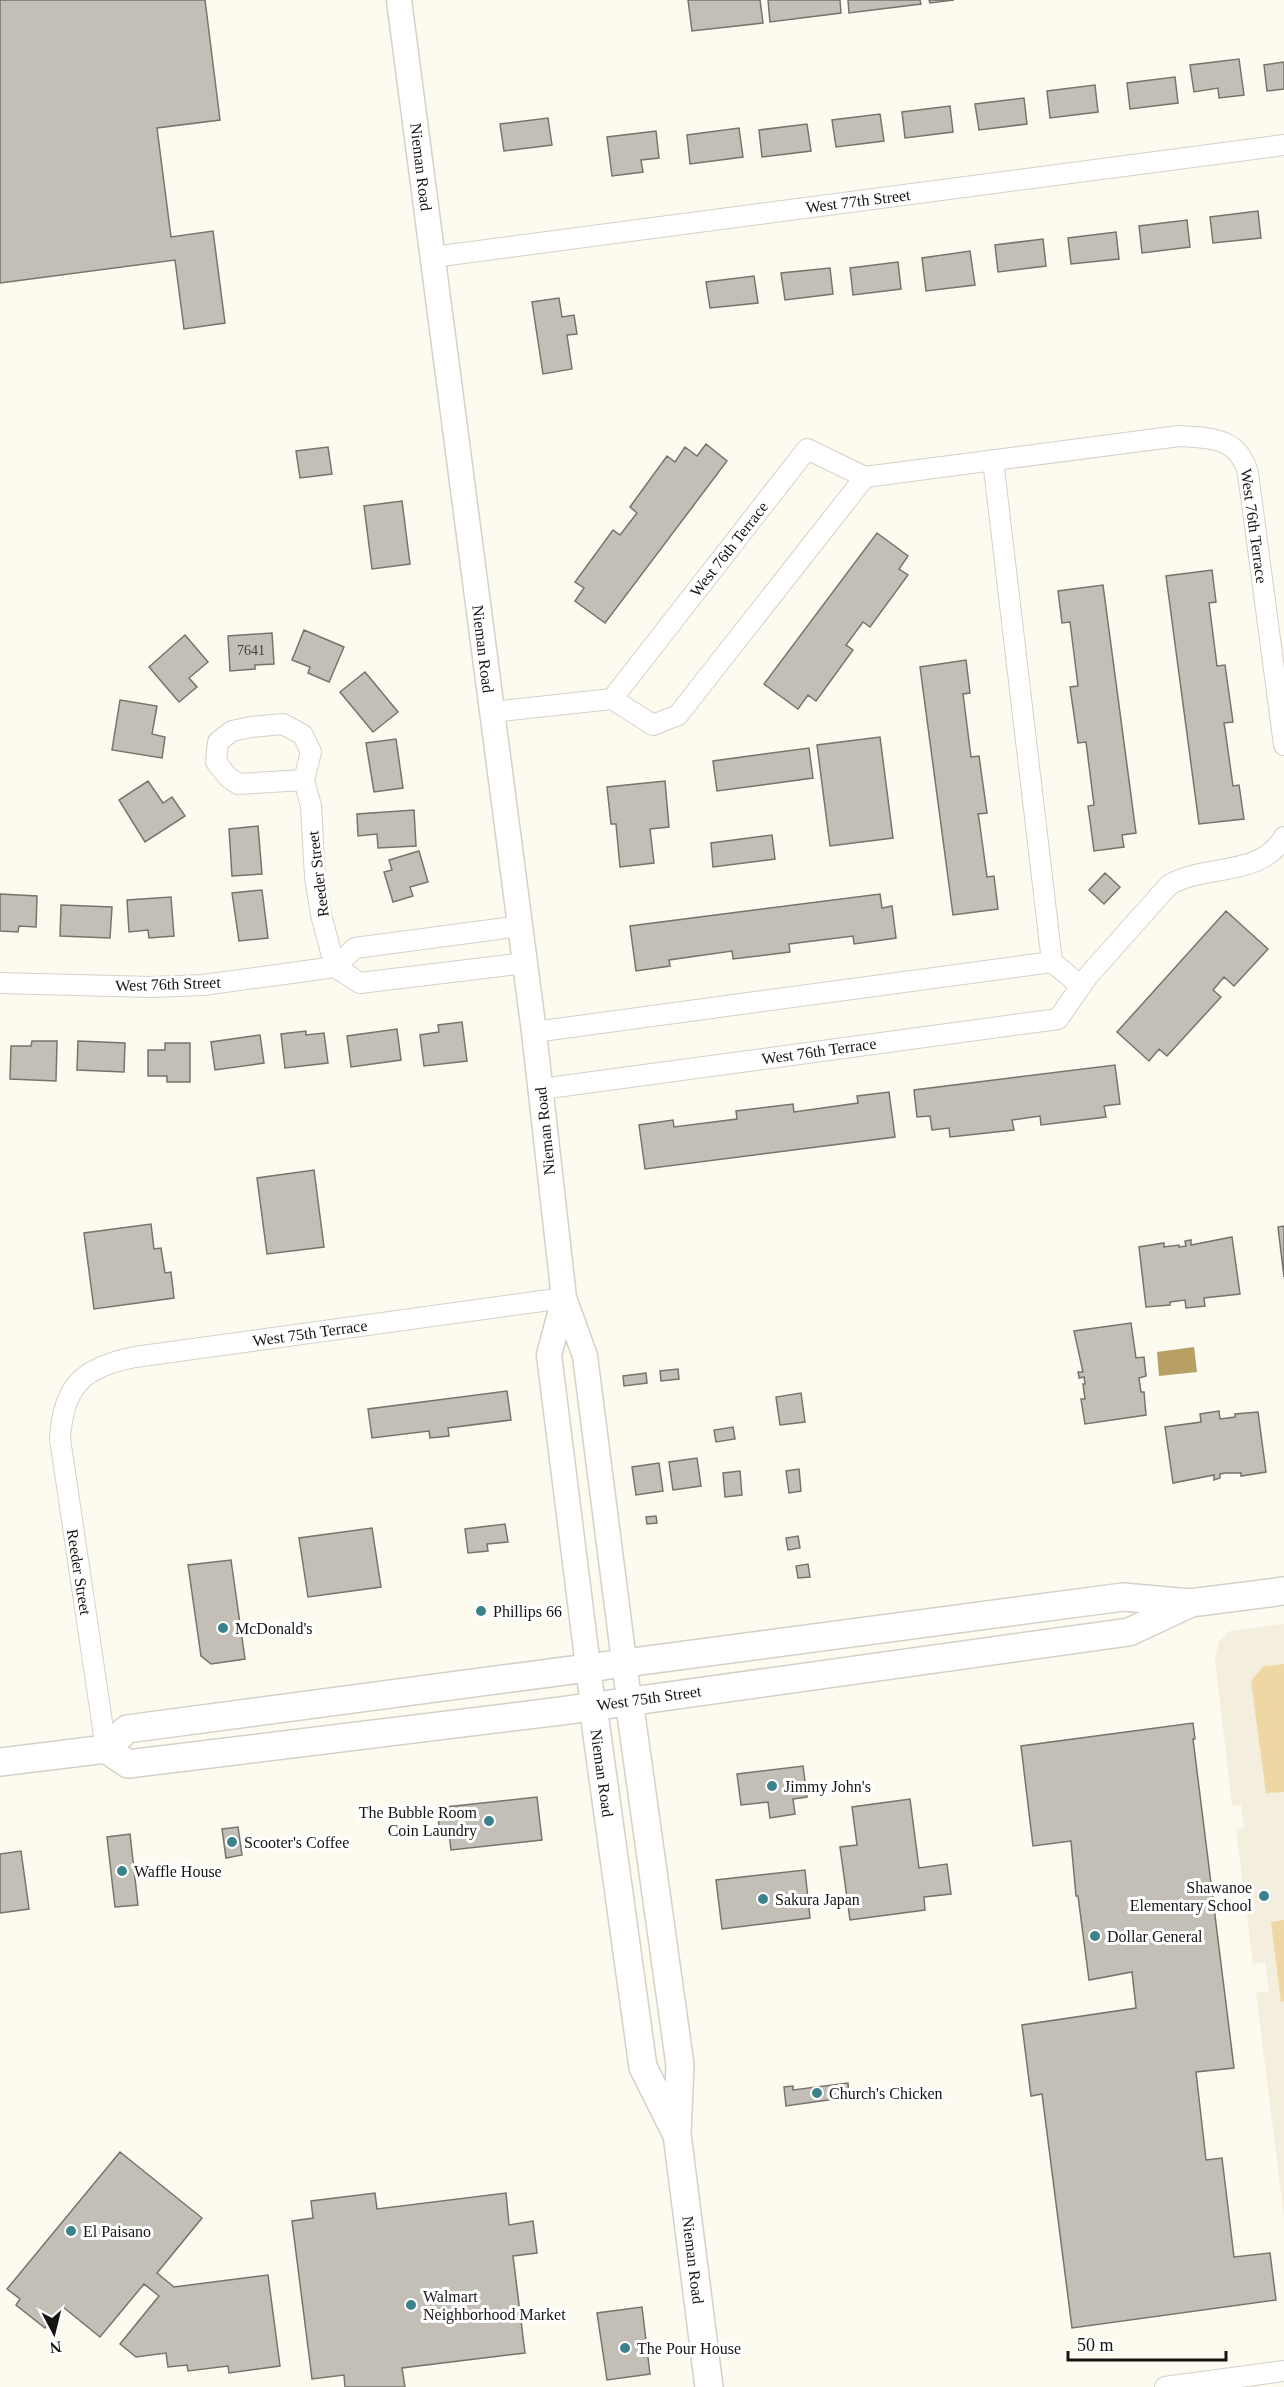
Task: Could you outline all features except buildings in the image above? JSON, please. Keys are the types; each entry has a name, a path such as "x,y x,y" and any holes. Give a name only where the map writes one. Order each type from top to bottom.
{"main road":[{"name":"West 75th Street","path":"1190,1603 1129,1632 592,1706 128,1764 106,1749 127,1730 624,1663 1123,1597 1190,1603 1284,1591"},
{"name":"Nieman Road","path":"629,1700 680,2065 677,2134 709,2387"},
{"name":"Nieman Road","path":"592,1706 643,2067 677,2134"},
{"path":"0,1762 106,1749"}],"street":[{"name":"Nieman Road","path":"399,0 534,1032 564,1298 585,1356 629,1700"},
{"name":"West 77th Street","path":"433,257 1284,146"},
{"name":"West 76th Terrace","path":"612,699 807,449 865,477 1179,436 1223,441 1237,449 1245,460 1284,745"},
{"path":"993,460 1052,962 1081,986"},
{"path":"492,712 612,699 653,725 678,715 865,477"},
{"name":"Reeder Street","path":"304,780 238,784 228,777 216,762 218,742 232,731 283,724 303,735 311,752 304,780 311,806 316,886 334,967"},
{"name":"West 76th Terrace","path":"541,1089 1058,1019 1081,986 1169,885 1182,878 1249,865 1264,859 1277,849 1284,837"},
{"path":"520,926 355,948 334,967 360,983 525,963"},
{"path":"534,1032 1052,962"},
{"name":"West 76th Street","path":"0,983 152,987 203,985 334,967"},
{"name":"Nieman Road","path":"564,1298 549,1355 592,1706"},
{"name":"West 75th Terrace","path":"69,1396 88,1373 109,1362 564,1298"},
{"name":"Reeder Street","path":"69,1396 62,1415 60,1439 63,1471 106,1749"},
{"path":"1165,2387 1284,2371"}],"shaded area":[{"path":"1194,1347 1197,1372 1159,1376 1157,1352"},
{"name":"Shawanoe Elementary School","path":"1284,1624 1284,2217 1256,1993 1269,1991 1265,1962 1253,1964 1236,1829 1244,1828 1241,1805 1232,1806 1215,1659 1219,1641 1230,1631"},
{"path":"1284,1664 1284,1792 1266,1793 1251,1681 1264,1666"},
{"path":"1284,1920 1284,2001 1281,2002 1271,1922"}],"place":[{"name":"Phillips 66","path":"481,1611"},
{"name":"McDonald's","path":"223,1628"},
{"name":"Jimmy John's","path":"772,1786"},
{"name":"The Bubble Room Coin Laundry","path":"489,1821"},
{"name":"Scooter's Coffee","path":"232,1842"},
{"name":"Waffle House","path":"122,1871"},
{"name":"Shawanoe Elementary School","path":"1264,1896"},
{"name":"Sakura Japan","path":"763,1899"},
{"name":"Dollar General","path":"1095,1936"},
{"name":"Church's Chicken","path":"817,2093"},
{"name":"El Paisano","path":"71,2231"},
{"name":"Walmart Neighborhood Market","path":"411,2305"},
{"name":"The Pour House","path":"625,2348"}]}
